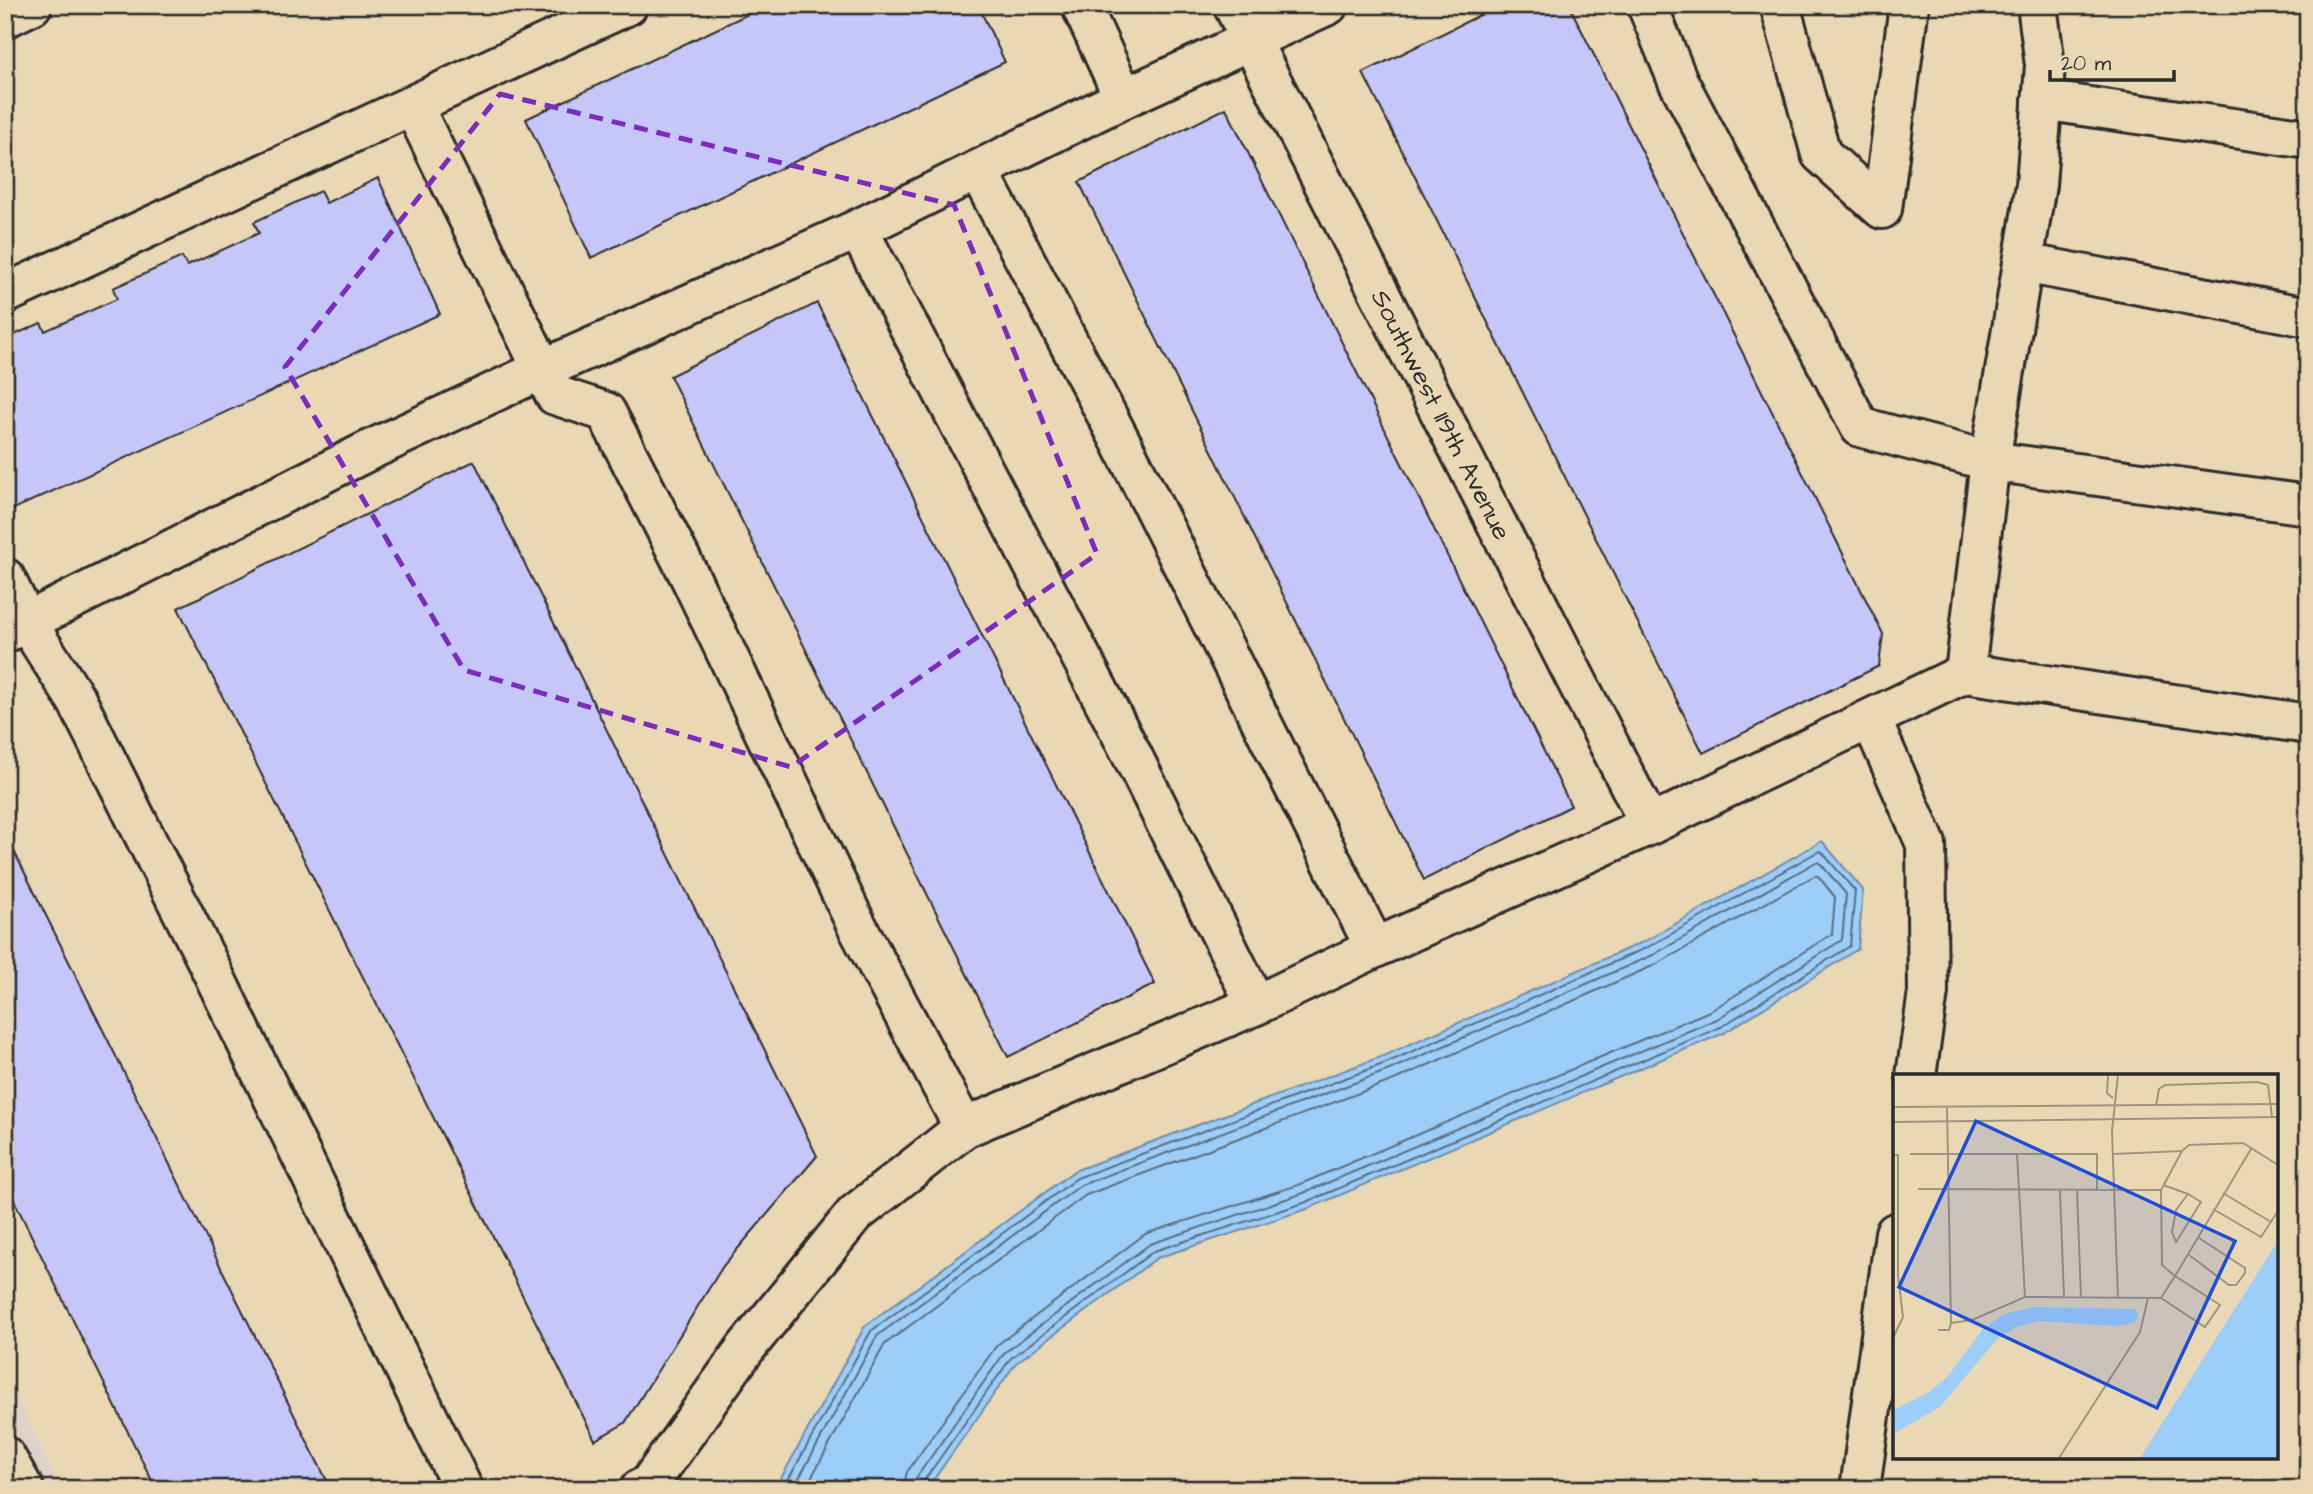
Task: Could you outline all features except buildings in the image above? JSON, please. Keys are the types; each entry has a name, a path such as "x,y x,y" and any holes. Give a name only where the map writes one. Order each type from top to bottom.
{"street":[{"path":"5,18 32,5"},
{"path":"5,294 628,5"},
{"path":"1081,5 1124,99"},
{"name":"Southwest 119th Avenue","path":"1233,5 1650,825"},
{"path":"16,627 370,450 541,370 858,229 1124,99 1328,5"},
{"path":"1647,5 1678,81 1860,426 1990,461 2308,505"},
{"path":"1780,5 1821,153 1882,209 1909,5"},
{"path":"1965,673 1990,461 2036,185 2045,65 2037,5"},
{"path":"2042,100 2308,139"},
{"path":"413,106 555,395 606,412 691,579 857,926 964,1128"},
{"path":"978,170 1123,446 1375,948"},
{"path":"858,229 1128,747 1256,1005"},
{"path":"2023,262 2308,317"},
{"path":"5,578 16,627 76,701 208,963 463,1489"},
{"path":"640,1489 649,1484 745,1349 855,1214 964,1128 1256,1005 1375,948 1650,825 1965,673 2308,724"},
{"path":"1871,719 1926,844 1928,992 1916,1074"},
{"path":"1860,1489 1893,1248"},
{"path":"5,1456 23,1489"}],"highlighted area":[{"path":"500,94 954,205 1097,554 791,767 464,670 285,367"}],"shaded area":[{"path":"5,1370 61,1489 5,1489"}],"water":[{"path":"1822,841 1863,890 1858,949 1724,1033 1307,1209 1157,1258 1016,1363 927,1489 775,1489 865,1326 1074,1171 1383,1056 1645,941"}]}
